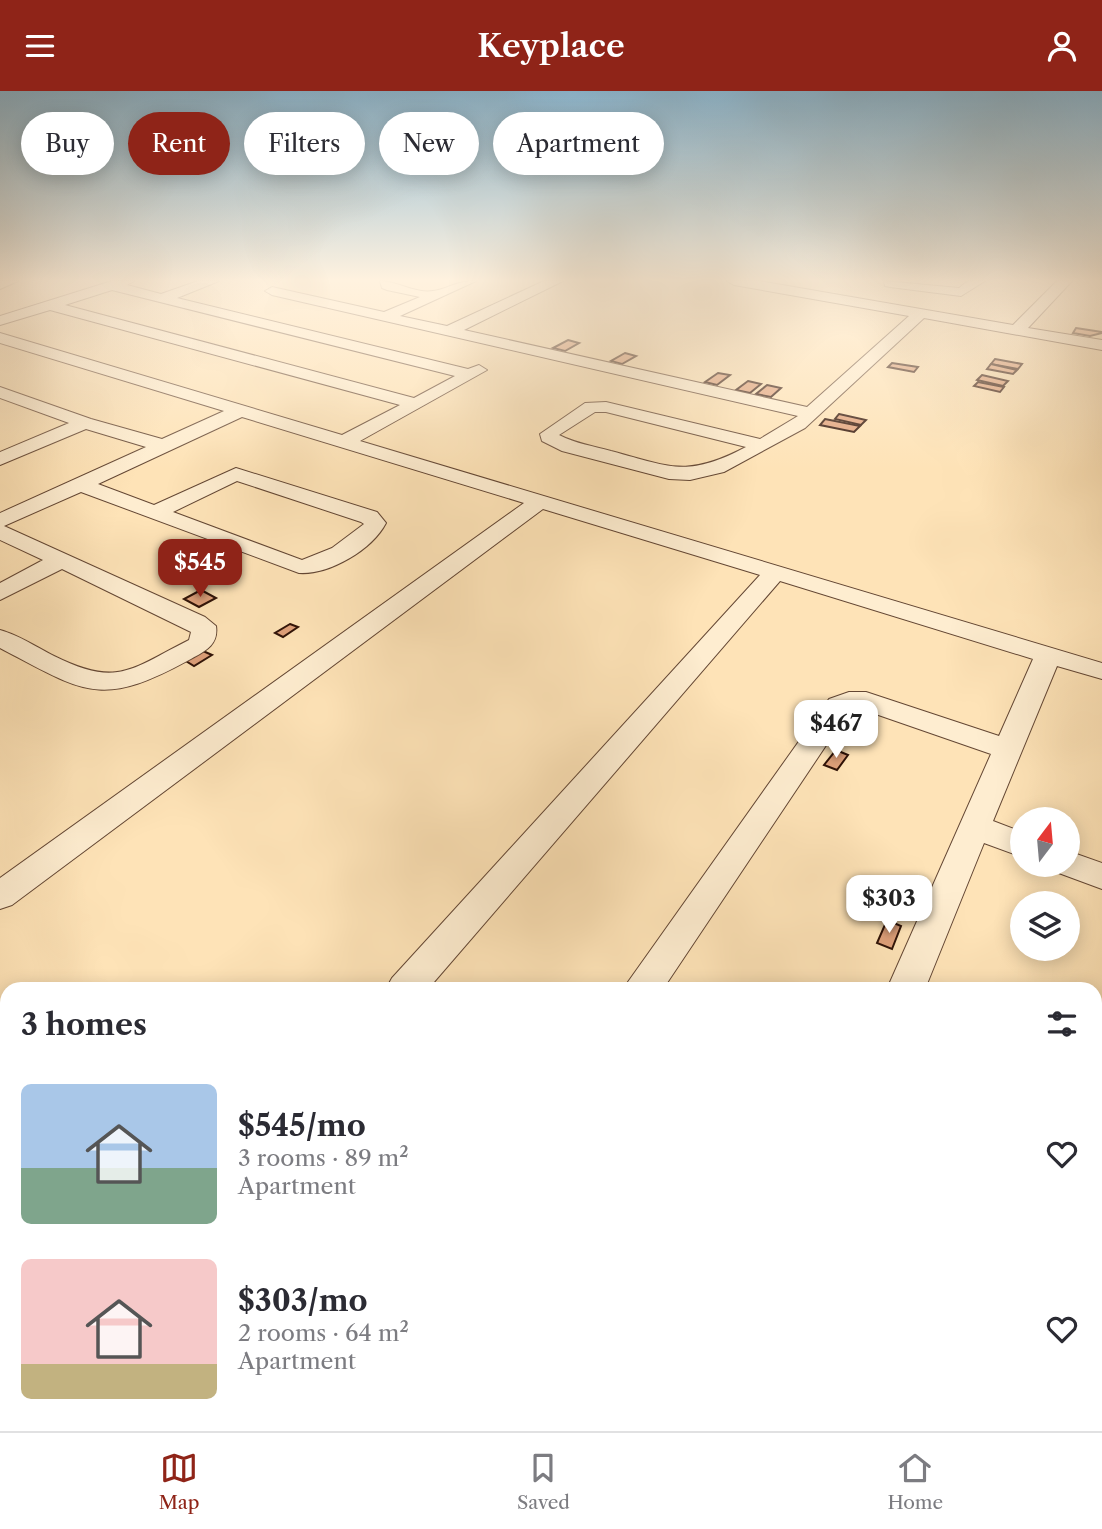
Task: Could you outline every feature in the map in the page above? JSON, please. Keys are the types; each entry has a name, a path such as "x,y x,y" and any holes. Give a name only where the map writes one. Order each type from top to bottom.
{"street":[{"path":"19,344 1102,671"},
{"path":"190,344 417,404"},
{"path":"348,344 471,375"},
{"path":"499,344 810,414"},
{"path":"761,445 606,407 591,407 550,433 549,437 675,473 703,472 761,445 799,424 888,344"},
{"path":"346,441 517,348"},
{"path":"0,392 85,423 164,446"},
{"path":"0,415 31,403"},
{"path":"0,521 242,410"},
{"path":"0,459 85,423"},
{"path":"80,484 154,513 302,568 316,565 364,537 376,523 369,517 236,474 154,513"},
{"path":"0,896 540,502"},
{"path":"0,532 196,622 203,626 204,639 198,645 124,681 109,684 91,682 0,638"},
{"path":"0,593 61,560"},
{"path":"411,982 775,572"},
{"path":"909,982 1048,655"},
{"path":"647,982 839,705 849,701 866,701 1008,749"},
{"path":"973,827 1010,841"},
{"path":"1080,868 1102,876"}],"building":[{"path":"561,344 578,344 565,351 553,348"},
{"path":"625,353 636,356 622,364 611,361"},
{"path":"995,359 1022,364 1018,369 991,364"},
{"path":"892,363 918,367 914,372 888,367"},
{"path":"991,364 1017,370 1013,374 987,369"},
{"path":"718,373 730,375 717,385 705,382"},
{"path":"982,375 1008,381 1003,386 977,380"},
{"path":"748,381 761,384 750,393 736,390"},
{"path":"978,382 1004,387 1000,392 974,386"},
{"path":"767,385 781,388 771,397 756,394"},
{"path":"839,414 866,420 861,425 835,419"},
{"path":"825,419 860,426 854,432 820,425"},
{"path":"201,590 216,598 199,607 184,599"},
{"path":"290,624 298,627 283,637 275,633"},
{"path":"203,651 212,655 194,666 186,661"},
{"path":"836,750 848,755 837,770 824,765"},
{"path":"906,891 921,898 916,907 901,900"},
{"path":"887,920 901,926 892,949 877,943"}]}
